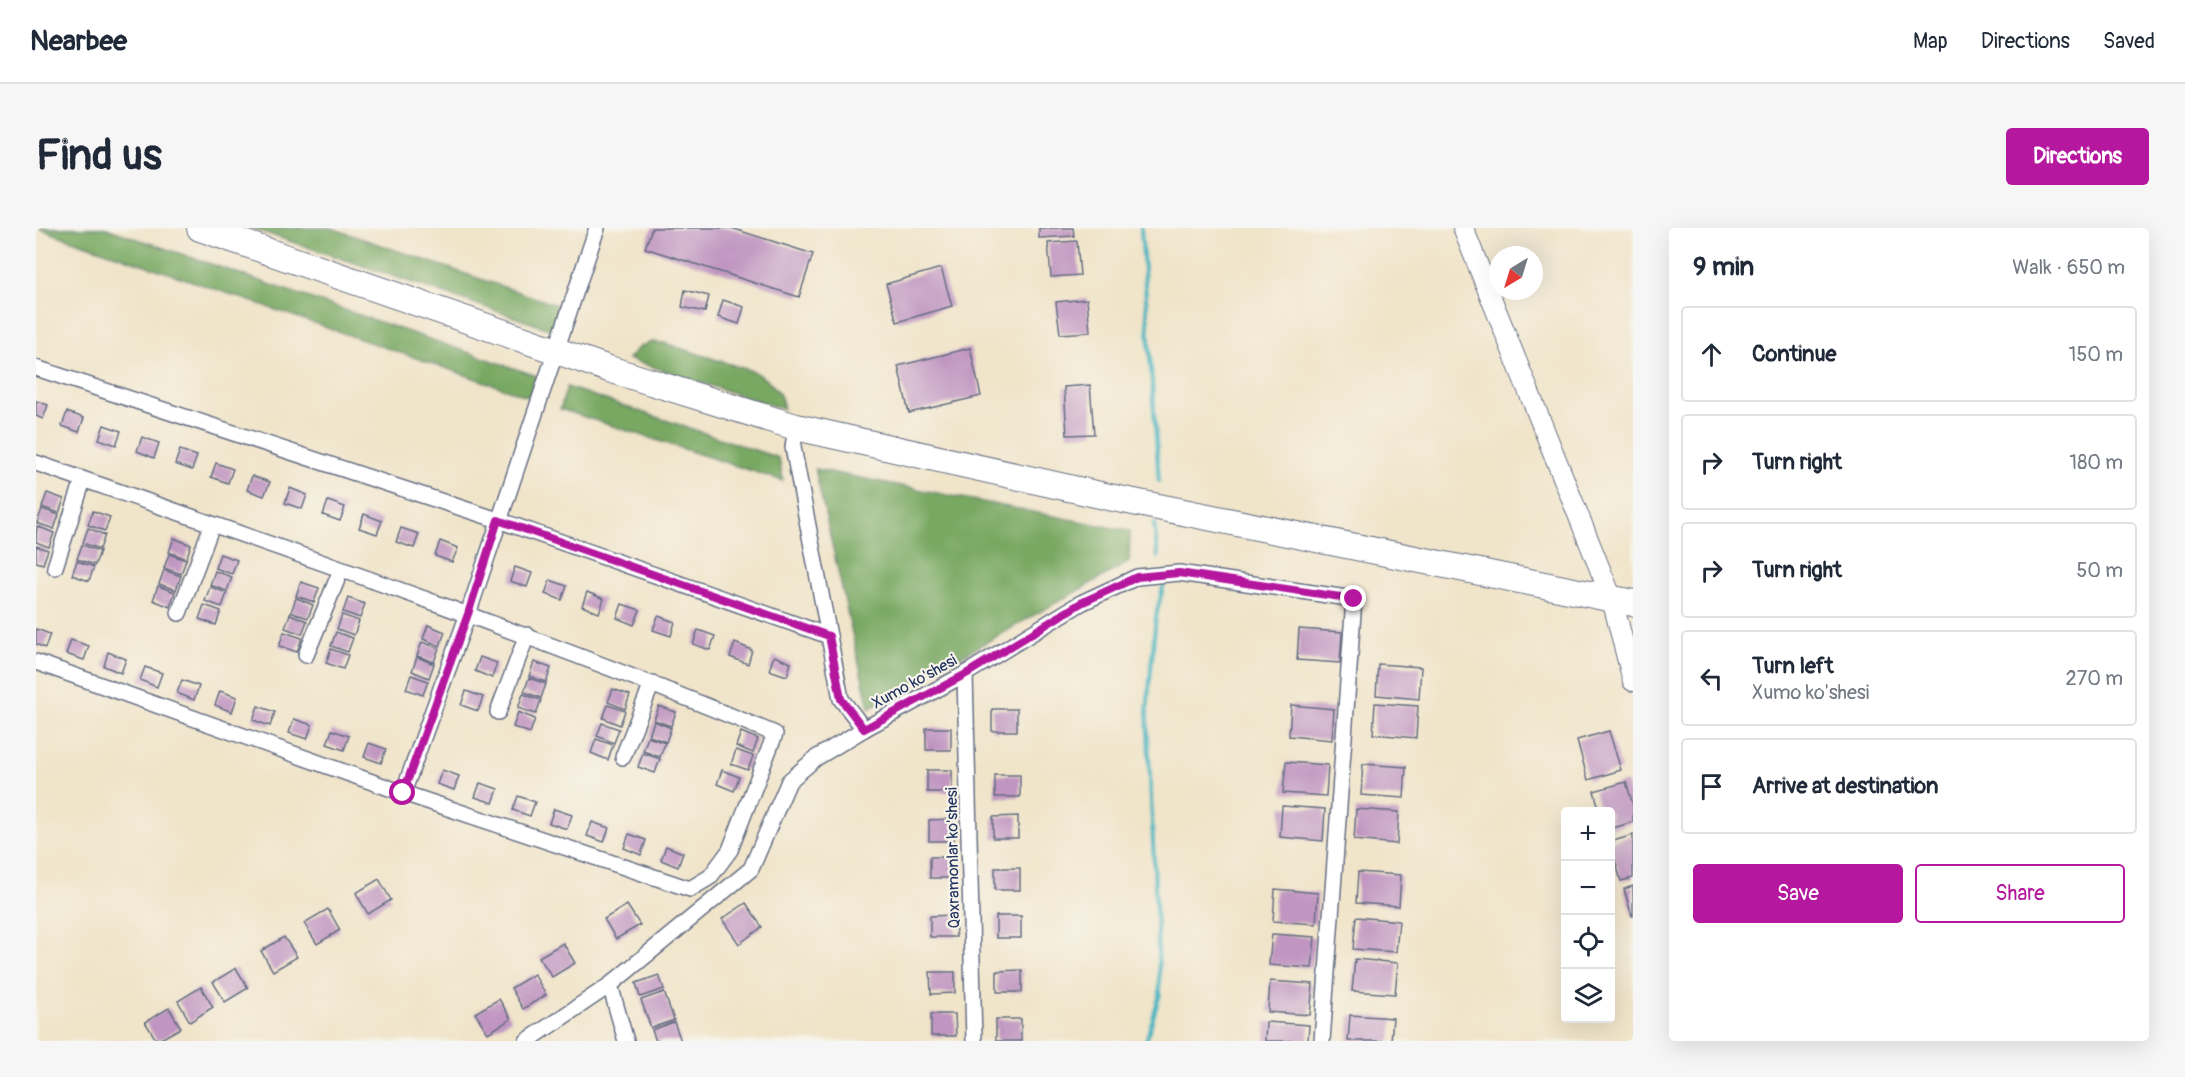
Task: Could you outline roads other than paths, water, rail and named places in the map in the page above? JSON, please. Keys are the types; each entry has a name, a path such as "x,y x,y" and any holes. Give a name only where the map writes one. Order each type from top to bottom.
{"main road":[{"path":"200,228 558,350 796,427 1130,501 1622,601"}],"street":[{"path":"403,793 468,614 597,228"},
{"path":"1463,228 1622,601 1633,681"},
{"path":"36,368 498,520 829,636"},
{"path":"796,427 793,447 841,699 864,729"},
{"path":"36,463 527,635 775,734 730,850 710,877 690,889 403,793 36,662"},
{"path":"55,567 83,480"},
{"path":"179,614 212,525"},
{"path":"306,655 341,570"},
{"name":"Xumo ko'shesi","path":"526,1041 610,985 751,869 789,781 816,758 864,729 966,674 1081,603 1137,577 1179,573 1354,599 1322,1041"},
{"path":"498,712 527,635"},
{"name":"Qaxramonlar ko'shesi","path":"966,674 974,1041"},
{"path":"623,757 652,683"},
{"path":"610,985 626,1041"}],"waterway":[{"path":"1141,228 1159,481"},
{"path":"1154,523 1158,557"},
{"path":"1146,1041 1160,994 1147,712 1156,616 1164,583"}]}
